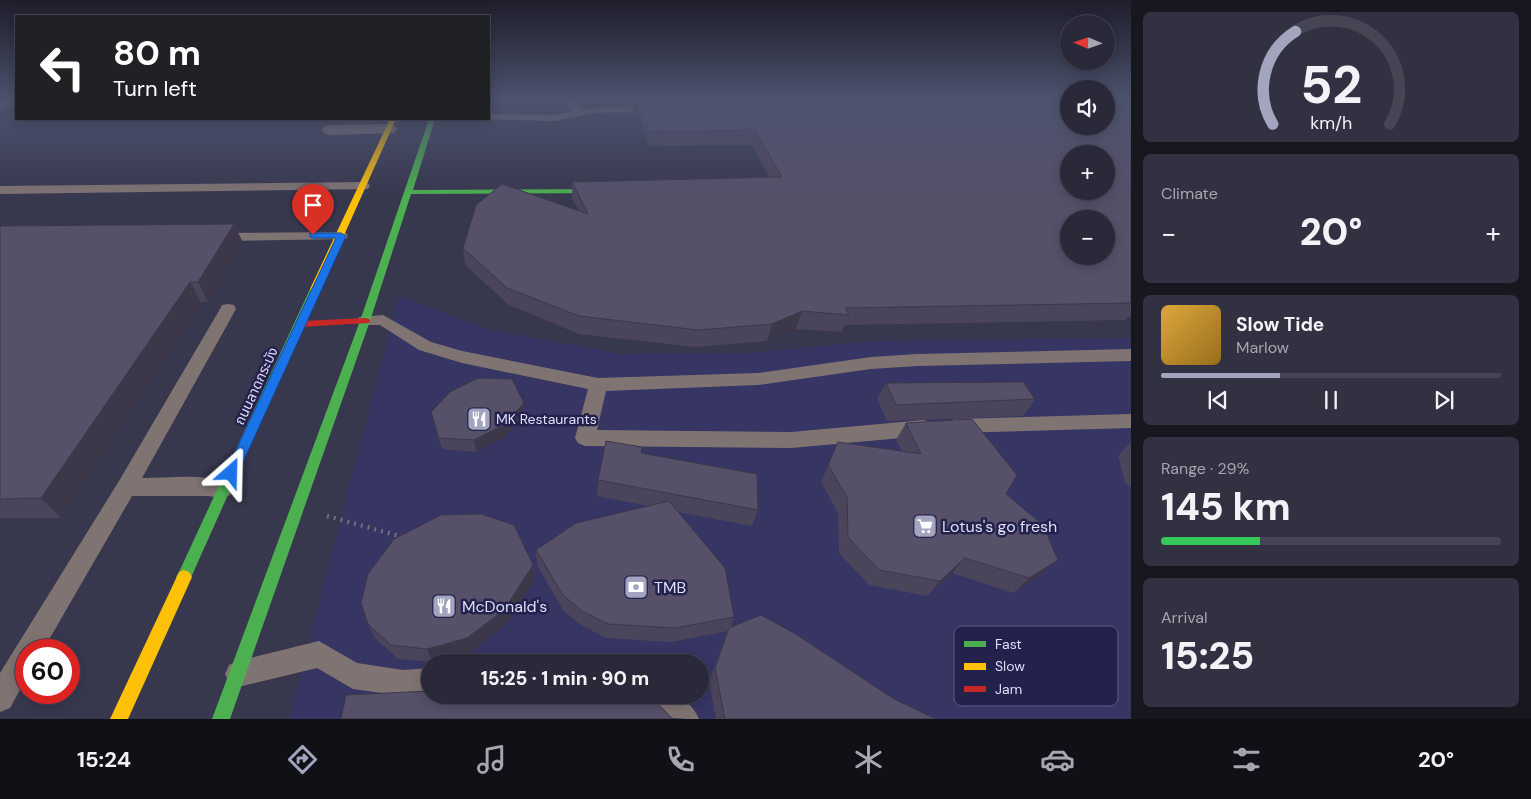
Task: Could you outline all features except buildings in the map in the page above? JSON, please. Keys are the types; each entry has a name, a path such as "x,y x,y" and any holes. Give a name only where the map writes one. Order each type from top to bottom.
{"main road":[{"name":"ถนนลาดกระบัง","path":"119,719 387,133"},
{"path":"221,719 365,321 428,133"},
{"path":"408,192 621,190"},
{"path":"301,324 365,321"}],"lane":[{"path":"0,190 364,186"},
{"path":"205,237 341,236"},
{"path":"36,639 126,487 228,309"},
{"path":"365,321 383,320 425,346 462,358 598,385 758,379 871,363 917,360 1131,355"},
{"path":"598,385 585,438 791,440 938,427 1131,421"},
{"path":"126,487 208,487 224,489"},
{"path":"237,674 319,654 352,676 403,684 421,682"},
{"path":"0,698 15,673"},
{"path":"664,704 684,719"}],"path":[{"path":"319,514 413,540"}],"shaded area":[{"path":"399,296 490,330 620,354 747,353 877,341 1131,338 1131,719 289,719"}],"traffic: fast":[{"path":"221,719 365,321 428,133"},
{"path":"407,192 608,191"},
{"path":"184,577 315,289"}],"traffic: slow":[{"path":"315,289 387,133"},
{"path":"119,719 184,577"}],"traffic: jam":[{"path":"301,324 365,321"}],"place":[{"name":"MK Restaurants","path":"479,419"},
{"name":"Lotus's go fresh","path":"925,526"},
{"name":"TMB","path":"636,587"},
{"name":"McDonald's","path":"444,606"}],"route":[{"path":"231,473 341,236 313,235"}]}
